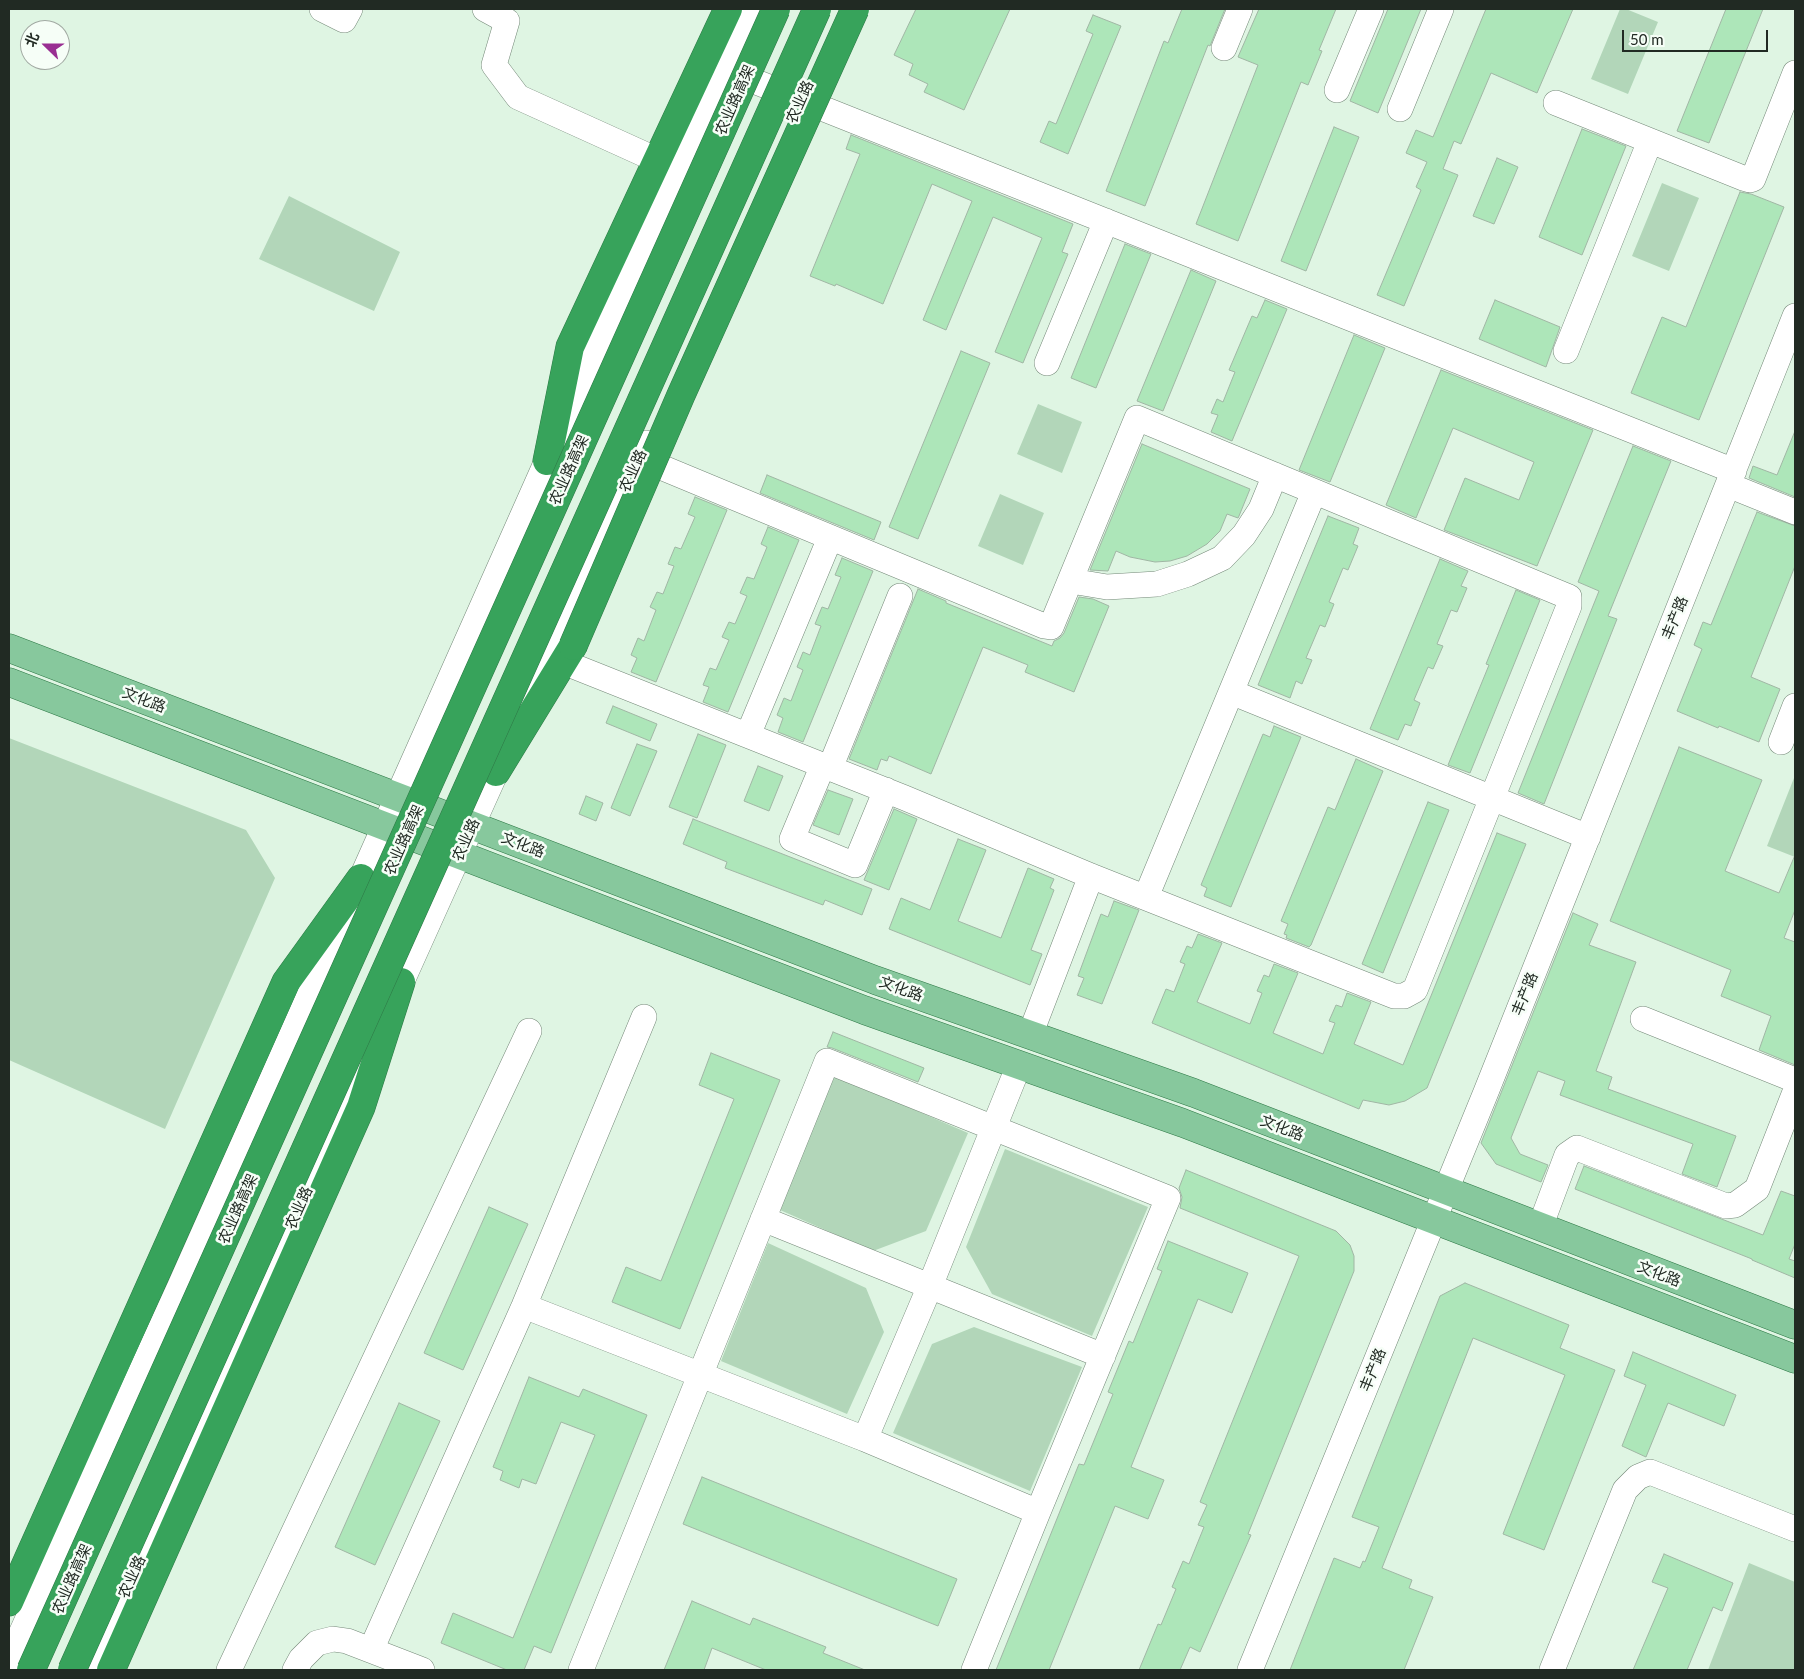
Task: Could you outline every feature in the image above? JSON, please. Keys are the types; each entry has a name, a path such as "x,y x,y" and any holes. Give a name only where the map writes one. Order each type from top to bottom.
{"highway":[{"path":"547,461 570,347 728,9"},
{"name":"农业路高架","path":"31,1670 776,9"},
{"path":"72,1670 817,9"},
{"path":"496,772 568,654 681,395 855,9"},
{"path":"9,1602 286,982 362,878"},
{"path":"111,1670 361,1107 402,982"}],"main road":[{"name":"文化路","path":"9,648 875,980 1194,1094 1795,1325"},
{"name":"文化路","path":"9,682 855,1006 1183,1123 1795,1359"}],"street":[{"path":"322,9 344,20 350,9"},
{"path":"485,9 507,21 494,65 518,97 657,160"},
{"path":"9,1660 180,1286 748,9"},
{"name":"农业路","path":"90,1670 842,9"},
{"path":"1224,48 1240,9"},
{"path":"1337,90 1371,9"},
{"path":"1400,110 1441,9"},
{"path":"722,68 1106,221 1731,478 1795,512"},
{"path":"1556,103 1750,180 1753,178 1792,89"},
{"path":"1566,351 1650,141"},
{"path":"1047,363 1106,221"},
{"name":"丰产路","path":"1250,1670 1446,1191 1731,478 1785,372 1795,316"},
{"path":"568,654 748,735 886,790 1091,876 1394,996 1404,996 1415,990 1569,606 1570,597 1138,418 1051,627 1044,626 638,458"},
{"path":"1071,581 1108,587 1156,584 1188,574 1222,558 1249,529 1261,509 1276,475"},
{"path":"1146,897 1314,492"},
{"path":"748,735 830,538"},
{"path":"886,790 855,865 792,839 827,766 900,596"},
{"path":"1231,692 1588,837"},
{"path":"1781,742 1795,706"},
{"path":"1030,1036 1091,876"},
{"path":"371,1650 524,1306 644,1017"},
{"path":"1643,1019 1795,1080"},
{"path":"229,1670 529,1031"},
{"path":"581,1670 827,1061 1168,1198 974,1670"},
{"path":"865,1439 930,1286 1019,1065"},
{"path":"1540,1228 1567,1155 1577,1148 1726,1206 1735,1205 1757,1189 1795,1092"},
{"path":"763,1219 1103,1356"},
{"path":"524,1306 865,1439 1038,1512"},
{"path":"1552,1670 1625,1490 1638,1477 1650,1472 1795,1529"},
{"path":"294,1670 301,1659 317,1642 333,1639 347,1641 422,1670"}],"green space":[{"path":"1620,9 1626,9 1658,22 1628,94 1591,79"},
{"path":"1662,183 1699,198 1669,271 1632,256"},
{"path":"289,196 400,252 374,311 259,259"},
{"path":"1038,404 1082,422 1062,473 1017,454"},
{"path":"1000,494 1044,513 1023,565 978,546"},
{"path":"9,738 246,830 275,878 165,1129 9,1060"},
{"path":"1795,778 1795,857 1767,846"},
{"path":"834,1075 968,1133 926,1231 873,1251 780,1210"},
{"path":"1005,1149 1148,1207 1092,1336 992,1294 966,1247"},
{"path":"768,1243 866,1288 884,1332 847,1414 721,1361"},
{"path":"974,1327 1082,1367 1030,1491 893,1433 932,1344"},
{"path":"1749,1563 1795,1582 1795,1670 1708,1670"}],"building":[{"path":"916,9 1010,9 964,110 924,92 928,84 909,75 913,64 894,55"},
{"path":"1182,9 1225,9 1210,46 1208,45 1145,206 1106,191 1164,41 1168,43"},
{"path":"1259,9 1336,9 1319,50 1322,51 1308,85 1301,82 1238,241 1196,224 1258,65 1238,57"},
{"path":"1388,9 1421,9 1378,113 1350,101"},
{"path":"1486,9 1573,9 1537,93 1491,73 1461,144 1454,141 1443,169 1458,175 1404,306 1377,295 1421,190 1416,187 1427,162 1406,153 1416,130 1433,137"},
{"path":"1726,9 1763,9 1709,143 1677,131"},
{"path":"1093,15 1121,26 1068,154 1040,142 1049,121 1056,124 1093,34 1086,31"},
{"path":"1334,127 1359,137 1306,271 1281,261"},
{"path":"1582,129 1626,146 1582,255 1539,237"},
{"path":"851,135 1073,224 1062,252 1068,254 1023,363 995,352 1042,238 993,217 946,330 923,320 972,201 932,184 883,304 836,284 835,286 810,276 860,154 846,149"},
{"path":"1497,158 1518,167 1494,224 1473,216"},
{"path":"1740,192 1751,194 1784,207 1699,420 1631,393 1662,317 1686,327"},
{"path":"1125,244 1151,254 1096,388 1071,378"},
{"path":"1191,270 1216,281 1163,411 1137,401"},
{"path":"1265,300 1287,309 1232,441 1211,432 1218,415 1211,413 1217,399 1223,402 1235,372 1229,370 1252,316 1257,318"},
{"path":"1495,300 1560,327 1546,367 1479,339"},
{"path":"1354,335 1385,348 1330,482 1299,470"},
{"path":"961,351 990,363 918,539 889,527"},
{"path":"1441,370 1593,430 1537,566 1444,530 1465,478 1519,500 1534,462 1453,428 1416,518 1386,505"},
{"path":"1795,431 1795,497 1749,478 1753,466 1777,475"},
{"path":"1142,444 1250,489 1239,516 1238,518 1227,514 1220,531 1207,544 1187,556 1170,561 1155,562 1130,557 1116,551 1108,571 1090,570"},
{"path":"1633,446 1671,461 1608,616 1617,619 1544,804 1518,793 1599,591 1578,582"},
{"path":"767,475 881,522 874,540 760,493"},
{"path":"695,497 727,510 656,682 631,672 637,658 631,655 638,638 644,641 656,610 650,607 657,592 663,594 674,566 668,564 675,547 681,549 695,517 688,514"},
{"path":"1757,512 1795,526 1795,566 1751,677 1780,689 1759,742 1677,711 1702,649 1694,645 1703,622 1711,625"},
{"path":"1328,516 1359,528 1353,544 1358,546 1348,570 1343,568 1329,602 1334,604 1325,627 1320,625 1306,658 1312,660 1302,684 1296,681 1290,698 1258,685"},
{"path":"768,527 799,540 728,712 703,702 709,687 703,685 710,668 716,670 729,640 722,637 729,622 735,624 747,596 740,593 747,577 754,579 767,547 761,544"},
{"path":"842,558 873,571 803,742 778,732 783,718 777,715 784,698 791,701 803,670 797,667 803,652 810,655 821,626 815,624 822,607 828,609 841,577 835,575"},
{"path":"1440,559 1468,571 1461,586 1467,588 1457,612 1451,610 1437,644 1443,646 1433,669 1428,667 1414,700 1420,703 1411,726 1405,724 1398,740 1370,729"},
{"path":"918,589 946,601 946,603 1052,646 1054,641 1064,633 1079,597 1093,599 1109,606 1074,692 1025,672 1028,665 983,647 931,774 889,756 887,761 881,759 877,770 849,759"},
{"path":"1516,590 1540,600 1470,773 1448,765 1489,665 1486,664"},
{"path":"613,706 657,724 650,741 606,723"},
{"path":"1274,726 1301,737 1231,907 1204,896 1207,888 1201,885 1263,734 1270,737"},
{"path":"698,734 726,745 697,818 669,807"},
{"path":"637,744 657,751 630,816 611,808"},
{"path":"1679,747 1762,780 1725,871 1779,893 1795,855 1795,910 1784,938 1795,942 1795,1065 1759,1050 1771,1016 1721,996 1731,970 1610,921"},
{"path":"1356,759 1383,771 1309,947 1286,938 1287,935 1284,934 1288,924 1281,921 1328,807 1335,810"},
{"path":"758,766 783,776 769,811 744,801"},
{"path":"828,790 853,799 839,835 813,825"},
{"path":"586,796 603,803 596,821 579,814"},
{"path":"1428,802 1449,810 1383,973 1362,964"},
{"path":"894,809 917,819 889,890 864,880"},
{"path":"693,819 872,889 862,915 825,900 823,905 725,868 727,862 683,844"},
{"path":"1497,833 1526,844 1427,1088 1405,1101 1389,1105 1363,1100 1359,1109 1152,1023 1166,989 1174,992 1185,964 1180,962 1187,946 1192,948 1198,934 1222,943 1197,1002 1250,1024 1262,993 1257,991 1264,975 1269,977 1274,964 1298,973 1273,1033 1323,1054 1335,1023 1329,1021 1336,1005 1342,1007 1347,993 1371,1002 1354,1044 1403,1065"},
{"path":"958,839 986,850 958,921 1001,938 1028,868 1054,879 1050,888 1054,890 1031,950 1042,954 1030,985 889,929 901,898 930,910"},
{"path":"1114,901 1139,910 1102,1004 1077,995 1084,978 1078,976 1101,914 1108,917"},
{"path":"1573,913 1598,924 1589,945 1636,962 1596,1071 1612,1077 1608,1089 1736,1136 1717,1187 1682,1174 1693,1144 1560,1095 1565,1081 1538,1071 1511,1138 1520,1154 1548,1165 1541,1182 1496,1164 1481,1143"},
{"path":"833,1032 924,1068 918,1082 827,1047"},
{"path":"711,1053 780,1080 680,1329 612,1302 626,1267 661,1281 734,1099 699,1085"},
{"path":"1584,1166 1763,1235 1781,1191 1795,1196 1795,1244 1789,1259 1795,1261 1795,1278 1575,1189"},
{"path":"1186,1170 1336,1231 1350,1245 1354,1256 1354,1271 1248,1534 1251,1535 1200,1652 1190,1647 1180,1670 1139,1670 1158,1624 1161,1625 1176,1589 1172,1587 1183,1561 1189,1564 1204,1527 1198,1525 1207,1505 1200,1502 1299,1256 1180,1208 1182,1197 1179,1188"},
{"path":"489,1207 528,1224 463,1370 424,1353"},
{"path":"1168,1241 1248,1273 1232,1313 1198,1299 1131,1467 1164,1480 1148,1519 1115,1506 1049,1670 996,1670 1079,1464 1084,1465 1113,1394 1108,1392 1129,1341 1133,1343 1162,1271 1157,1269"},
{"path":"1465,1283 1569,1325 1560,1348 1615,1370 1544,1550 1503,1534 1565,1375 1473,1338 1382,1568 1412,1580 1409,1588 1433,1597 1404,1670 1290,1670 1334,1558 1360,1568 1363,1561 1365,1562 1379,1527 1352,1517 1440,1296"},
{"path":"1633,1352 1736,1395 1724,1426 1668,1403 1646,1457 1622,1446 1646,1385 1624,1376"},
{"path":"529,1377 579,1397 583,1389 647,1415 551,1653 534,1646 524,1670 507,1670 441,1643 453,1613 513,1638 595,1435 561,1422 536,1484 522,1479 519,1488 500,1480 503,1471 493,1467"},
{"path":"399,1403 440,1421 375,1565 335,1547"},
{"path":"702,1477 957,1579 938,1626 683,1524"},
{"path":"1664,1554 1733,1583 1722,1611 1713,1607 1687,1670 1633,1670 1668,1588 1652,1582"},
{"path":"692,1601 750,1625 753,1618 826,1647 823,1653 865,1670 766,1670 712,1648 704,1670 664,1670"}]}
